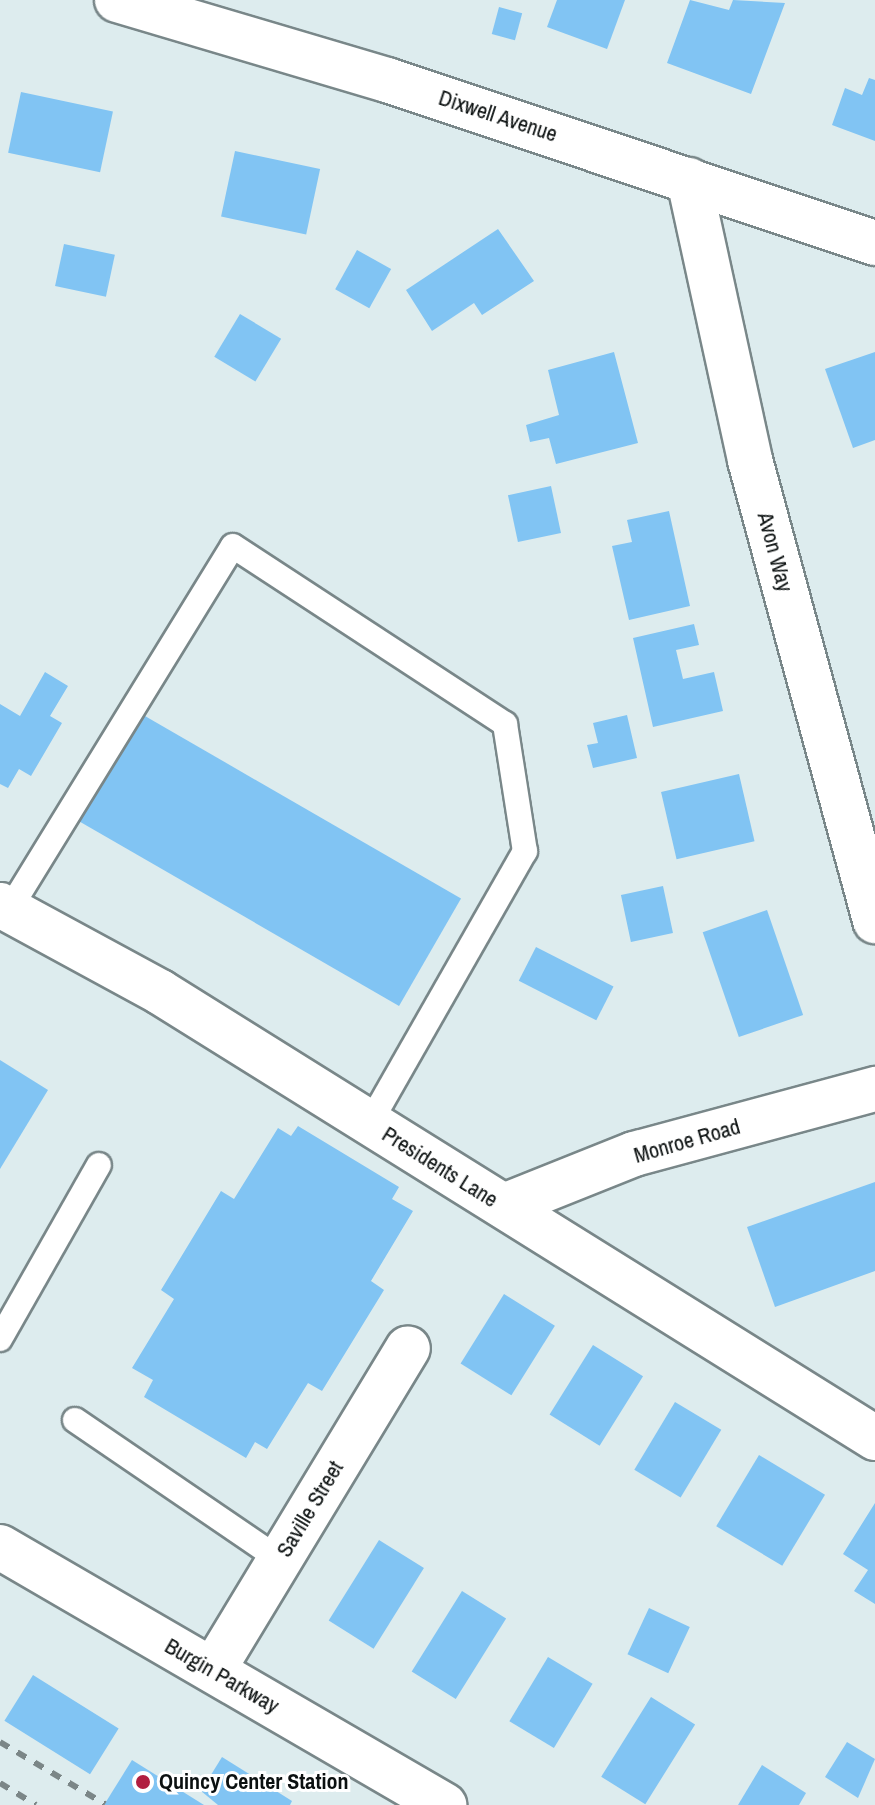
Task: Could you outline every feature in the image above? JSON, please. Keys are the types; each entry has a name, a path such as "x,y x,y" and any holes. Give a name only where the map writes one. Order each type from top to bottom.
{"street":[{"name":"Dixwell Avenue","path":"117,0 689,180 875,243"},
{"name":"Avon Way","path":"689,180 750,460 875,921"},
{"name":"Presidents Lane","path":"5,907 160,992 875,1438"},
{"name":"Monroe Road","path":"504,1206 634,1154 875,1089"},
{"name":"Saville Street","path":"213,1670 408,1348"},
{"name":"Burgin Parkway","path":"0,1547 444,1805"}],"lane":[{"path":"5,907 233,546 505,724 525,851 370,1123"},
{"path":"0,1339 99,1165"},
{"path":"75,1420 280,1560"}],"building":[{"path":"557,0 625,0 607,49 547,27"},
{"path":"690,0 729,10 733,0 785,3 751,94 667,63"},
{"path":"499,7 522,13 515,40 492,34"},
{"path":"869,78 875,80 875,141 832,125 845,88 862,95"},
{"path":"21,92 113,112 100,172 8,153"},
{"path":"235,151 320,169 306,235 221,217"},
{"path":"498,229 534,281 482,315 474,303 432,331 406,290"},
{"path":"64,244 115,255 106,297 55,286"},
{"path":"357,250 391,269 369,308 335,289"},
{"path":"240,314 281,339 255,382 214,357"},
{"path":"614,352 638,443 556,464 549,438 530,442 526,425 559,415 548,370"},
{"path":"875,352 875,440 853,448 825,369"},
{"path":"551,486 561,533 518,542 508,495"},
{"path":"669,511 690,606 629,620 612,546 632,542 627,520"},
{"path":"694,624 699,645 676,650 683,679 714,672 723,711 653,727 633,638"},
{"path":"45,672 68,686 50,716 62,723 31,776 19,769 8,788 0,784 0,704 20,716"},
{"path":"138,712 461,898 399,1006 76,819"},
{"path":"627,715 637,758 593,768 587,745 598,743 593,723"},
{"path":"739,774 755,841 677,859 661,792"},
{"path":"663,886 673,933 631,942 621,895"},
{"path":"767,910 803,1015 739,1037 703,932"},
{"path":"536,947 614,986 596,1020 519,981"},
{"path":"0,1060 48,1090 0,1169"},
{"path":"298,1126 399,1187 392,1199 413,1211 371,1281 384,1290 322,1391 308,1383 267,1449 255,1442 246,1458 144,1397 153,1380 132,1368 174,1299 161,1290 221,1191 234,1199 278,1128 291,1136"},
{"path":"875,1182 875,1271 775,1307 747,1227"},
{"path":"504,1294 555,1326 511,1395 461,1364"},
{"path":"593,1345 643,1376 600,1446 550,1415"},
{"path":"675,1402 721,1430 681,1498 634,1470"},
{"path":"759,1455 825,1495 782,1566 716,1526"},
{"path":"875,1503 875,1604 854,1591 868,1570 843,1554"},
{"path":"379,1540 424,1568 374,1649 329,1621"},
{"path":"462,1591 506,1619 456,1699 412,1672"},
{"path":"649,1608 690,1627 668,1673 627,1654"},
{"path":"548,1657 593,1684 554,1748 509,1721"},
{"path":"33,1675 119,1729 90,1774 4,1721"},
{"path":"651,1697 695,1725 645,1804 601,1777"},
{"path":"847,1742 875,1759 858,1798 825,1777"},
{"path":"222,1757 292,1801 290,1805 218,1805 201,1791"},
{"name":"Quincy Center Station","path":"132,1760 204,1805 104,1805"},
{"path":"762,1765 806,1793 799,1805 738,1805"}],"railway":[{"path":"0,1742 105,1804"},
{"path":"0,1783 36,1805"}],"place":[{"name":"Quincy Center Station","path":"143,1782"}]}
